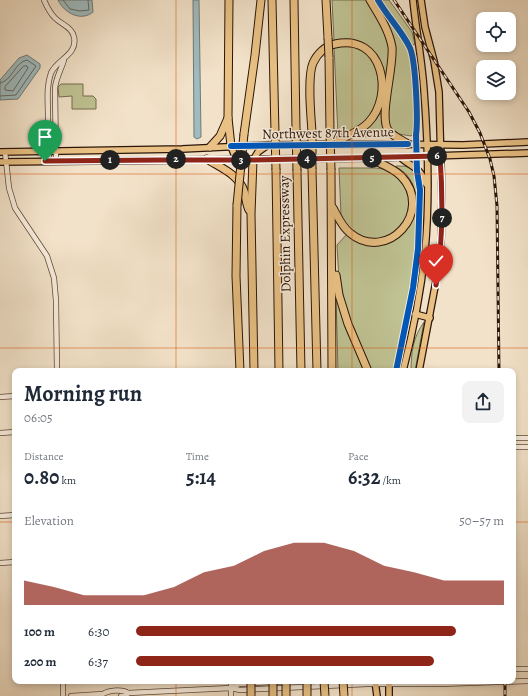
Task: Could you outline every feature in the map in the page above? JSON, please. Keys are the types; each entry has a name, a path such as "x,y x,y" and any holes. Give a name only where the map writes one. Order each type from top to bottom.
{"highway":[{"path":"229,0 228,118 231,146"},
{"path":"240,368 236,276 237,205 244,134 256,49 261,0"},
{"name":"Dolphin Expressway","path":"272,0 279,368"},
{"name":"Dolphin Expressway","path":"294,0 301,368"},
{"path":"326,0 329,57 331,170 332,368"},
{"path":"370,0 385,26 392,47 392,67 385,110 386,124 392,134 408,144"},
{"path":"317,368 311,72 315,59 326,48 342,42 350,42 366,48 373,55 381,72 382,87 380,102 374,115 366,125 355,133 331,144"},
{"path":"210,147 222,133 228,118"},
{"path":"331,205 350,234 369,242 383,241 395,236 404,228 413,208 413,199 410,187 397,172 369,158"},
{"path":"207,159 229,172 239,182 251,214"},
{"path":"253,160 251,214 254,368"},
{"path":"332,258 339,295 348,324 367,368"},
{"path":"316,330 320,368"},
{"path":"251,684 251,696"},
{"path":"273,684 273,696"},
{"path":"286,684 286,696"},
{"path":"307,684 307,696"},
{"path":"324,684 325,696"},
{"path":"343,684 344,696"}],"main road":[{"path":"404,368 415,314 425,251 427,187 427,144 423,73 413,0"},
{"path":"420,368 437,276 441,241 442,202 438,84 434,61 425,27 421,0"},
{"name":"Northwest 87th Avenue","path":"2,152 268,145 440,145 528,142"},
{"path":"253,160 258,152 268,145"},
{"path":"231,146 234,154 244,160"},
{"name":"Northwest 87th Avenue","path":"3,162 207,159 253,160 528,153"},
{"path":"400,157 420,170 427,187"},
{"path":"415,314 430,318"},
{"path":"376,684 377,696"},
{"path":"389,684 389,696"}],"street":[{"path":"44,0 52,15 69,28 74,37 74,46 72,50 64,60 54,67 48,85 49,161"},
{"path":"56,161 55,88 56,79 62,69 64,60"},
{"path":"2,152 9,188 15,208 47,256 54,278 56,301 57,368"},
{"path":"0,397 12,396"},
{"path":"0,433 12,432"},
{"path":"516,438 528,438"},
{"path":"516,447 528,446"},
{"path":"0,516 12,515"},
{"path":"0,563 12,562"},
{"path":"516,669 528,668"},
{"path":"516,681 528,681"},
{"path":"63,684 63,696"},
{"path":"231,684 231,696"},
{"path":"231,688 239,684"},
{"path":"71,696 104,695 107,692 125,691 128,693 231,688 240,690 357,684"},
{"path":"121,696 126,696 128,693"}],"green space":[{"path":"332,0 368,0 380,20 389,47 388,80 385,80 361,43 347,39 334,41"},
{"path":"373,0 377,0 410,50 416,125 415,132 411,136 399,134 394,130 392,131 387,123 391,31"},
{"path":"379,0 389,0 412,32 415,44 411,46"},
{"path":"353,45 371,57 378,75 378,95 372,114 366,122 357,129 338,135 334,46"},
{"path":"61,84 83,84 83,96 93,96 96,99 96,109 72,109 72,96 59,97 58,87"},
{"path":"379,112 381,114 382,123 389,135 388,136 354,136"},
{"path":"396,167 407,167 414,170 418,178 418,242 412,285 396,368 370,368 349,319 339,280 337,245 347,234 360,242 390,242 397,239 405,231 414,215 416,196 410,179 404,172"},
{"path":"339,168 383,169 389,171 403,181 410,198 406,221 393,235 380,239 366,239 351,230 345,224 341,215"},
{"path":"421,176 423,187 423,222 420,260 407,334 400,368 398,368 417,271"},
{"path":"336,295 364,368 338,368"},
{"path":"424,322 416,368 411,368 413,345"}],"water":[{"path":"58,0 92,0 93,12 83,16 73,15 64,9"},
{"path":"193,0 199,0 201,137 197,139 194,137"},
{"path":"27,55 40,64 40,68 18,99 0,100 0,80 19,58"}],"railway":[{"path":"394,0 469,112 480,133 490,159 494,176 497,206 499,368"},
{"path":"505,684 505,696"}],"cycle path":[{"path":"378,0 409,46 413,63 416,89 417,171 420,190 418,249 413,288 397,368"},
{"path":"231,146 408,144"},
{"path":"207,159 253,160 427,156"}],"route":[{"path":"45,161 253,160 440,156 442,211 436,285"}]}
